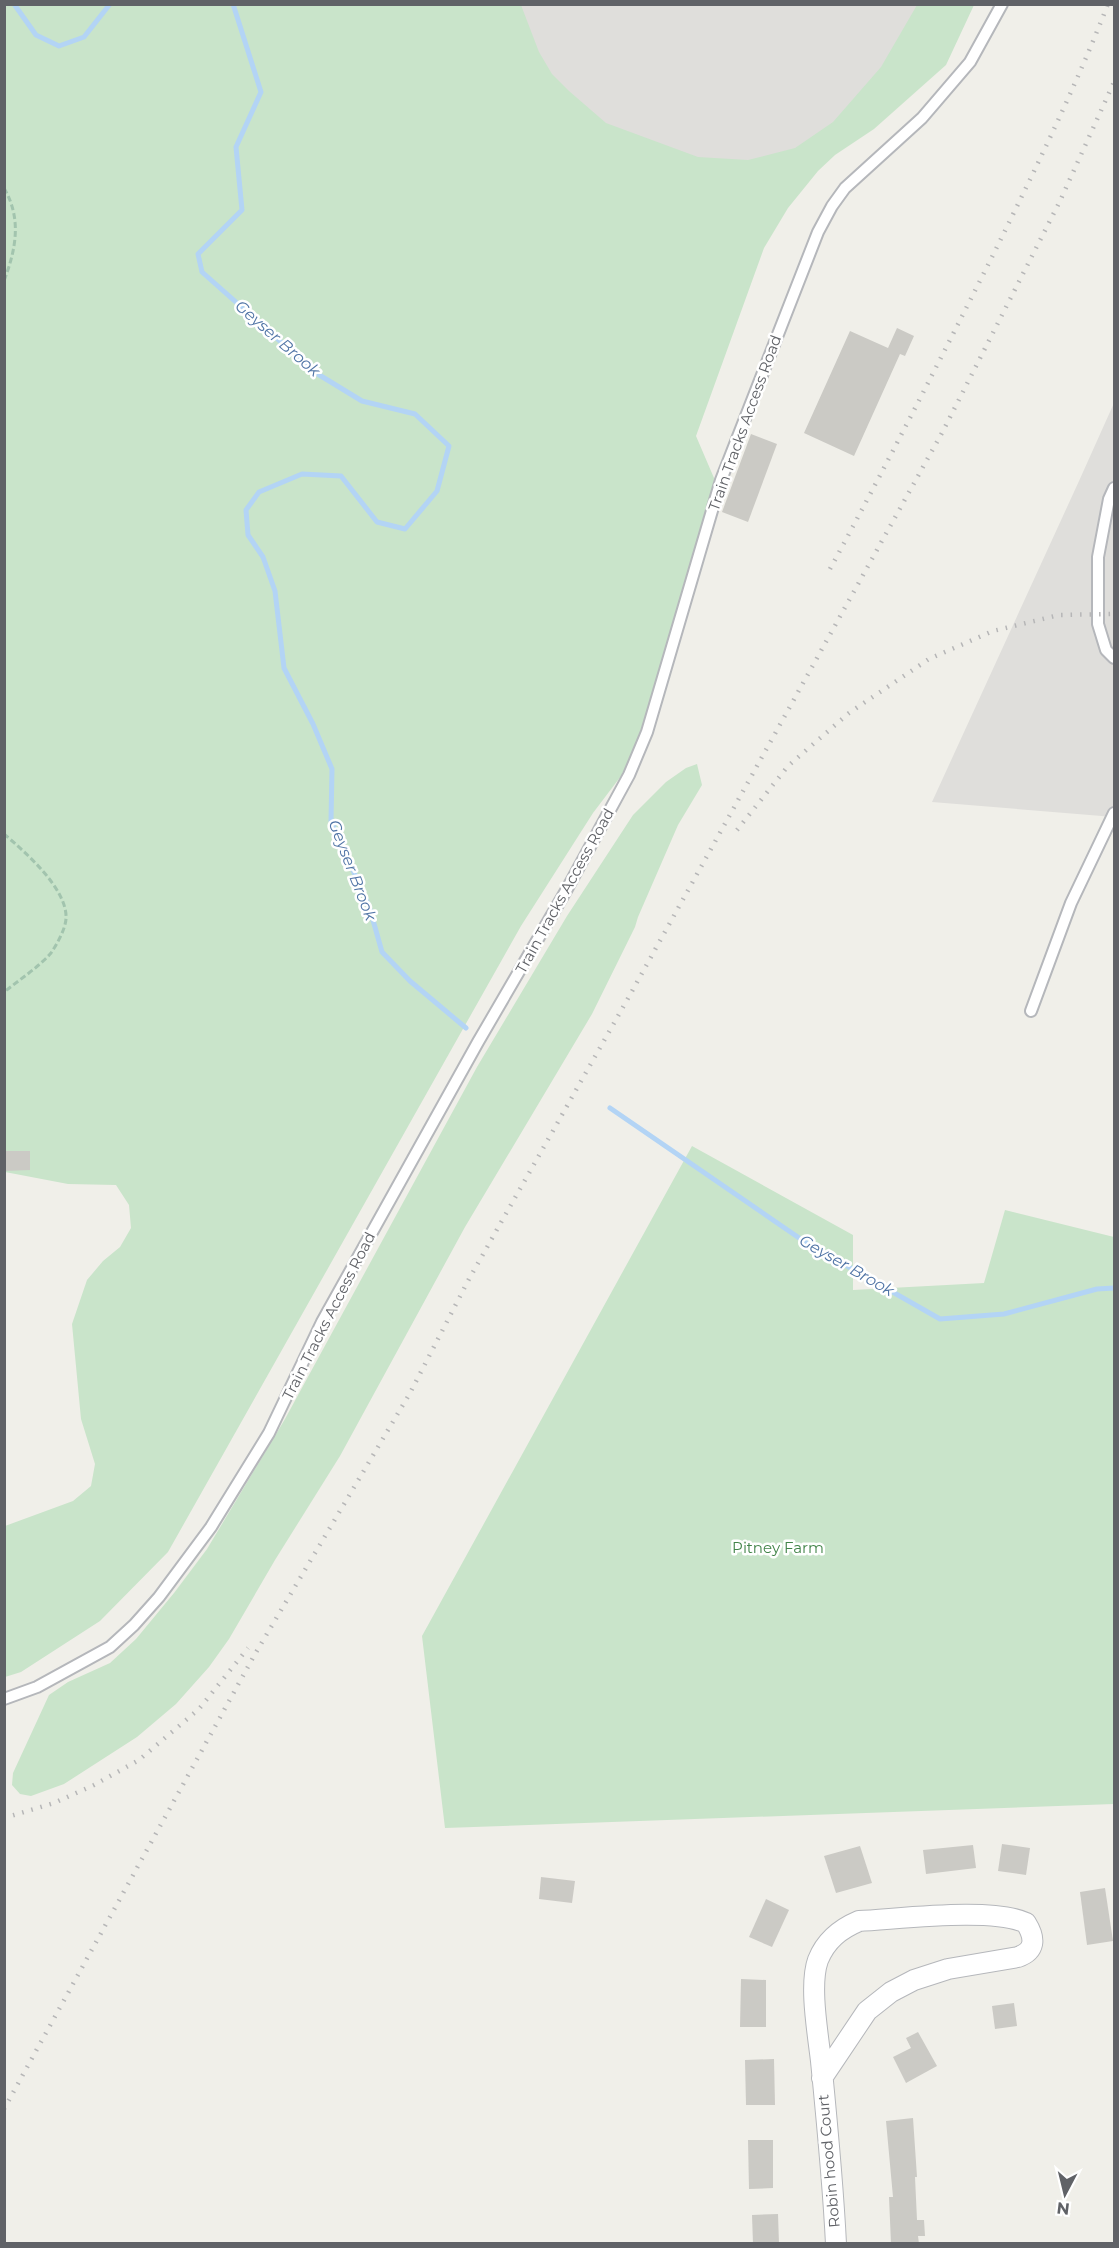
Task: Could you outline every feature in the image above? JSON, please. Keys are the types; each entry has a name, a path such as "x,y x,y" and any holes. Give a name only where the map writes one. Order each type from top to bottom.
{"street":[{"name":"Robin hood Court","path":"822,2078 867,2011 914,1980 948,1969 1018,1957 1028,1953 1032,1946 1032,1938 1026,1923 1019,1920 976,1915 860,1921 844,1927 826,1942 817,1963 815,1995 822,2078 833,2185 836,2244"}],"lane":[{"name":"Train Tracks Access Road","path":"4,1699 37,1687 110,1647 134,1625 159,1597 211,1527 269,1433 322,1322 629,775 647,732 721,480 818,232 845,188 922,118 970,62 1002,4"},
{"path":"1114,488 1109,499 1098,557 1098,624 1106,650 1114,658"},
{"path":"1031,1011 1071,903 1114,813"}],"path":[{"path":"4,188 10,198 17,230 11,264 4,281"},
{"path":"4,834 49,878 64,903 66,918 62,932 50,953 4,992"}],"shaded area":[{"path":"457,5 926,5 910,42 759,210 485,146"},
{"path":"1114,403 1114,817 932,802 1079,481"}],"green space":[{"path":"5,5 521,5 539,52 552,74 606,123 698,157 748,160 795,148 833,122 881,67 917,5 974,5 946,65 874,129 835,155 818,171 788,208 764,248 696,436 714,478 713,502 640,751 593,813 521,926 168,1552 100,1621 21,1672 5,1677 5,1526 73,1501 91,1486 95,1464 81,1419 72,1324 87,1280 103,1261 120,1247 131,1228 129,1205 116,1185 68,1184 5,1172"},
{"path":"697,764 702,785 678,825 635,927 592,1014 465,1227 340,1456 229,1639 209,1667 176,1704 137,1737 64,1784 31,1796 20,1794 12,1785 13,1773 49,1695 68,1682 110,1663 136,1639 207,1549 285,1419 477,1067 567,916 633,815 666,782 686,768"},
{"name":"Pitney Farm","path":"692,1146 853,1235 853,1290 984,1283 1005,1210 1114,1237 1114,1804 445,1828 422,1636"}],"building":[{"path":"897,328 914,336 905,356 900,354 854,456 804,433 850,331 888,348"},
{"path":"751,434 777,444 748,522 722,512"},
{"path":"4,1151 30,1151 30,1170 4,1171"},
{"path":"1002,1844 1030,1848 1026,1875 998,1871"},
{"path":"973,1845 976,1868 926,1874 923,1850"},
{"path":"860,1846 872,1883 836,1893 824,1856"},
{"path":"541,1877 575,1881 572,1903 539,1899"},
{"path":"1105,1888 1113,1941 1087,1945 1080,1892"},
{"path":"766,1899 789,1910 772,1947 749,1937"},
{"path":"741,1979 766,1980 766,2027 740,2027"},
{"path":"1014,2003 1017,2026 995,2029 992,2006"},
{"path":"918,2032 937,2066 906,2083 893,2057 911,2048 906,2038"},
{"path":"774,2059 775,2105 746,2105 745,2060"},
{"path":"913,2118 917,2220 924,2220 925,2236 918,2236 919,2244 891,2244 889,2197 893,2197 886,2121"},
{"path":"748,2140 773,2140 773,2188 749,2189"},
{"path":"778,2214 779,2244 753,2244 752,2215"}],"waterway":[{"name":"Geyser Brook","path":"14,4 36,35 59,46 84,37 110,4"},
{"name":"Geyser Brook","path":"233,4 261,92 236,147 242,210 198,254 202,272 316,373 362,401 415,414 449,446 437,491 405,529 377,522 341,476 302,474 259,492 246,510 248,535 263,557 275,591 284,668 313,724 332,769 331,821 369,906 382,952 410,981 466,1028"},
{"name":"Geyser Brook","path":"610,1108 805,1242 940,1319 1004,1314 1097,1289 1114,1288"}],"railway":[{"path":"830,569 912,414 1038,163 1108,4"},
{"path":"4,2109 255,1654 410,1393 469,1279 631,993 943,431 1060,201 1114,82"},
{"path":"737,830 788,766 849,713 929,659 993,631 1059,615 1114,614"},
{"path":"4,1818 54,1803 94,1785 139,1760 199,1709 248,1648"}]}
